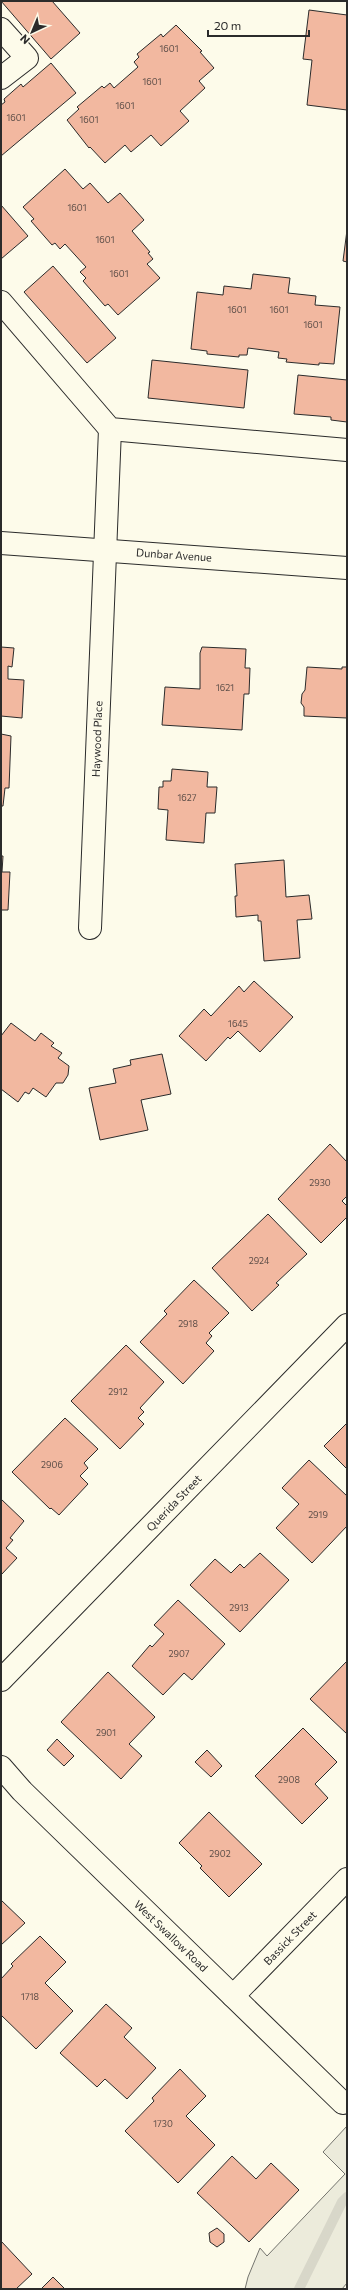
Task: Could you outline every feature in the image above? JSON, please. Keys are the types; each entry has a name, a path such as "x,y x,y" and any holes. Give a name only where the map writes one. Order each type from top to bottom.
{"street":[{"path":"1,29 26,58 1,78"},
{"path":"1,302 110,429 347,450"},
{"name":"Haywood Place","path":"90,928 110,429"},
{"name":"Dunbar Avenue","path":"1,543 347,568"},
{"name":"Querida Street","path":"1,1680 347,1325"},
{"name":"West Swallow Road","path":"1,1768 343,2103"},
{"name":"Bassick Street","path":"233,1996 347,1879"}],"shaded area":[{"path":"347,2126 347,2283 342,2289 245,2289 248,2277 260,2248 267,2256 345,2174 323,2152"}],"building":[{"path":"1,1 52,1 80,33 51,59"},
{"path":"309,10 347,15 347,110 307,105 312,60 303,59"},
{"path":"176,25 202,51 200,52 214,68 199,81 205,88 180,111 189,121 161,146 151,135 131,152 125,145 105,163 90,147 89,148 67,120 79,109 77,107 102,86 104,88 110,83 114,88 138,67 134,62 139,57 137,54 161,34 163,37"},
{"path":"51,63 76,93 1,156 1,105 5,102 4,99 21,84 23,87"},
{"path":"65,169 83,189 90,183 108,203 120,193 144,220 132,231 150,252 148,253 153,259 147,264 160,278 118,315 108,304 105,306 83,281 86,278 80,272 86,267 65,244 60,249 55,243 52,245 31,221 34,219 23,207"},
{"path":"1,205 28,236 1,259"},
{"path":"347,230 347,262 343,261"},
{"path":"53,266 116,338 87,363 24,292"},
{"path":"253,274 290,278 288,293 316,296 315,305 340,307 334,364 319,363 319,365 286,362 287,359 278,358 279,352 248,348 247,355 239,355 239,357 207,354 207,351 191,349 197,292 223,295 224,286 251,289"},
{"path":"152,360 248,370 244,408 148,398"},
{"path":"298,375 347,380 347,422 331,420 331,417 294,414"},
{"path":"1,647 14,648 12,667 8,666 8,679 24,680 22,718 1,716"},
{"path":"202,647 246,649 245,668 250,668 249,694 244,694 242,730 162,725 165,687 200,689 200,653"},
{"path":"307,667 342,669 342,667 347,667 347,718 304,716 304,707 301,703 302,694 305,690"},
{"path":"1,734 11,736 9,788 5,788 3,806 1,806"},
{"path":"172,769 208,772 207,787 217,787 215,813 206,813 204,843 166,840 168,810 158,809 159,787 163,787 163,781 171,781"},
{"path":"1,856 3,856 2,872 10,872 8,910 1,910"},
{"path":"284,860 286,897 309,895 312,919 297,920 300,958 264,961 261,921 258,921 258,915 236,917 235,896 237,896 235,864"},
{"path":"254,981 293,1017 260,1052 238,1031 230,1039 228,1037 206,1061 179,1036 204,1009 211,1016 239,986 244,992"},
{"path":"11,1023 35,1041 41,1033 54,1043 51,1046 62,1053 58,1058 69,1066 68,1075 63,1083 56,1083 46,1097 33,1088 29,1094 25,1092 18,1102 1,1089 1,1036"},
{"path":"162,1054 171,1094 141,1100 148,1130 100,1140 89,1088 116,1083 113,1069 131,1065 130,1060"},
{"path":"330,1144 347,1162 347,1196 342,1201 347,1206 347,1217 321,1243 278,1199"},
{"path":"268,1214 307,1254 276,1283 279,1285 252,1311 212,1268"},
{"path":"194,1280 229,1313 209,1333 212,1336 206,1343 214,1351 183,1384 140,1342 167,1314 164,1311"},
{"path":"126,1345 164,1382 140,1408 144,1412 138,1418 144,1424 120,1449 71,1401"},
{"path":"65,1418 98,1449 84,1463 88,1468 80,1476 88,1484 59,1515 51,1508 50,1509 12,1472"},
{"path":"347,1423 347,1468 346,1468 324,1446"},
{"path":"309,1460 347,1496 347,1526 312,1563 276,1528 299,1504 282,1488"},
{"path":"1,1499 24,1521 10,1538 13,1540 6,1548 17,1558 1,1575"},
{"path":"260,1553 289,1580 240,1632 190,1585 215,1559 231,1573 240,1564 244,1568"},
{"path":"178,1600 225,1644 192,1680 184,1673 163,1695 132,1666 150,1645 152,1647 164,1634 154,1625"},
{"path":"347,1661 347,1734 310,1699"},
{"path":"108,1672 155,1717 129,1744 142,1756 121,1779 61,1722"},
{"path":"303,1728 337,1762 315,1784 328,1798 302,1824 255,1776"},
{"path":"57,1739 74,1756 64,1766 47,1750"},
{"path":"207,1750 222,1766 211,1777 195,1762"},
{"path":"209,1812 262,1864 229,1897 200,1868 202,1866 179,1843"},
{"path":"1,1900 25,1923 1,1945"},
{"path":"40,1936 66,1962 45,1983 73,2011 36,2049 1,2015 1,1979 13,1966 11,1964"},
{"path":"106,2004 132,2028 124,2037 156,2068 127,2099 105,2079 97,2087 60,2053"},
{"path":"180,2069 206,2096 186,2116 215,2145 178,2183 125,2131 154,2101 152,2098"},
{"path":"232,2156 256,2179 271,2163 299,2190 249,2242 197,2193"},
{"path":"217,2228 224,2234 224,2242 217,2247 210,2242 209,2233"},
{"path":"1,2241 32,2274 16,2289 1,2289"},
{"path":"53,2277 65,2289 41,2289"}],"waterway":[{"path":"299,2289 342,2202 347,2197"}]}
